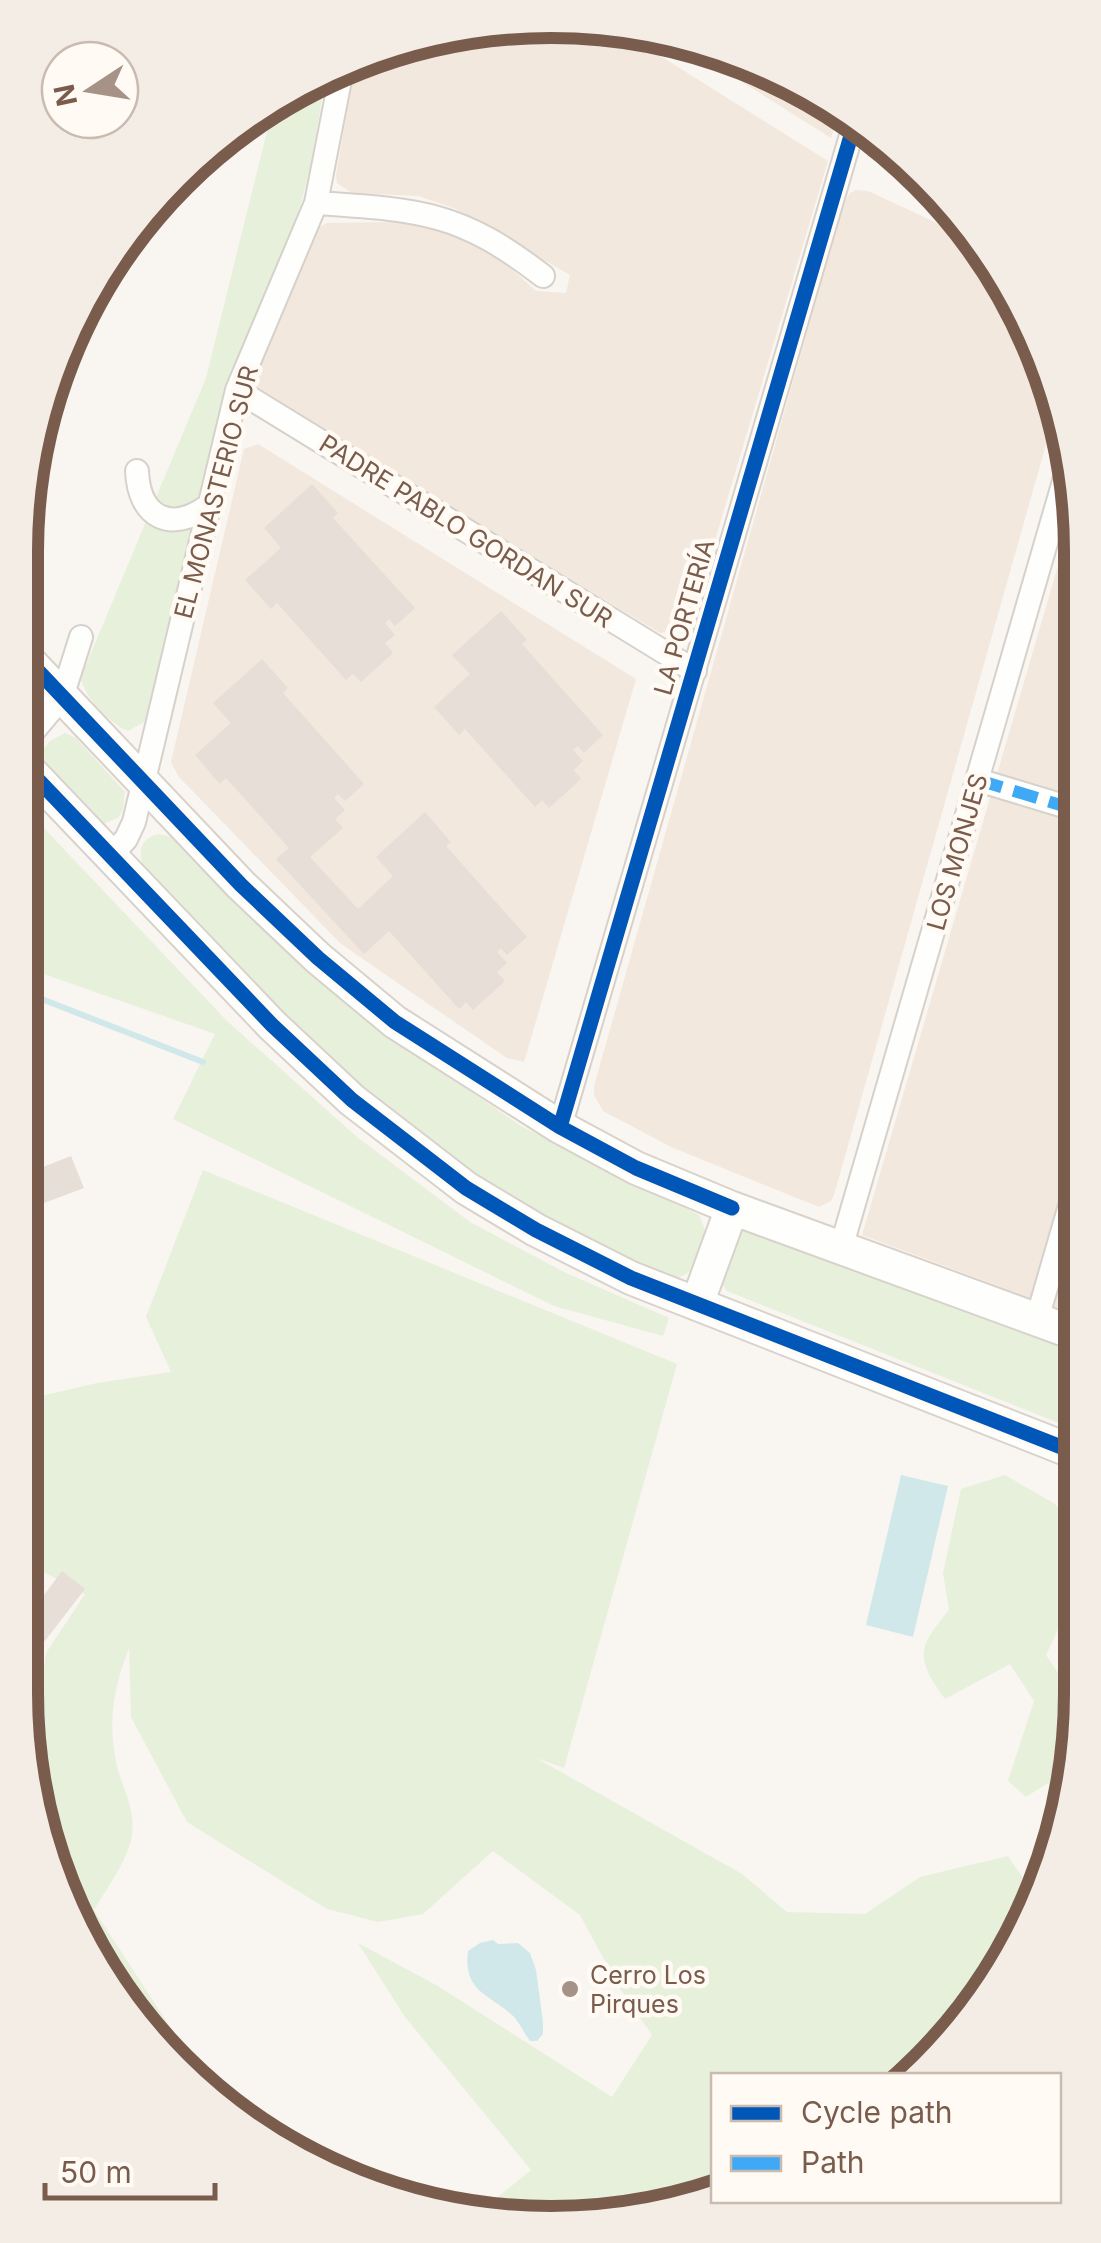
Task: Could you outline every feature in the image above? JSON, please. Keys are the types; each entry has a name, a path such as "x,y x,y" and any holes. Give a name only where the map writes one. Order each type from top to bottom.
{"street":[{"name":"EL MONASTERIO SUR","path":"110,856 126,839 134,822 237,390 316,203 339,83"},
{"name":"LA PORTERÍA","path":"560,1127 852,136"},
{"path":"316,203 421,212 455,222 502,246 542,276"},
{"name":"PADRE PABLO GORDAN SUR","path":"237,390 695,671"},
{"path":"137,471 138,493 150,511 160,516 170,520 191,518 208,506"},
{"name":"LOS MONJES","path":"841,1248 978,780 1062,518"},
{"path":"38,726 62,697 82,637"},
{"path":"38,671 241,885 318,958 395,1022 560,1127 636,1168 732,1208 1064,1329"},
{"path":"38,780 272,1024 352,1100 441,1169 536,1230 631,1278 1064,1448"},
{"path":"978,780 1064,806"},
{"path":"697,1304 732,1208"},
{"path":"1037,1319 1064,1226"}],"shaded area":[{"path":"550,38 645,46 828,161 691,621 678,630 660,633 267,398 253,383 254,371 316,229 327,223 399,222 439,229 470,240 503,261 536,291 566,293 570,275 454,208 418,196 352,193 337,183 353,77 450,47"},
{"path":"716,65 777,90 835,124 831,138"},
{"path":"867,147 892,168 867,156"},
{"path":"868,191 950,229 977,265 1011,324 1050,432 834,1195 819,1207 671,1147 603,1111 594,1095 594,1086 843,205 850,193"},
{"path":"258,444 636,679 524,1062 507,1058 341,944 179,777 171,762 244,449"},
{"path":"1064,546 1064,1310 862,1235"}],"green space":[{"path":"323,90 297,219 223,393 148,713 144,722 128,731 98,709 81,677 206,378 269,121"},
{"path":"65,733 76,738 125,792 118,818 102,824 46,768 43,750"},
{"path":"38,822 227,1021 357,1137 470,1222 566,1273 669,1318 663,1336 554,1306 173,1119 215,1034 38,972"},
{"path":"159,834 172,837 271,934 368,1016 460,1084 521,1126 699,1215 706,1232 691,1269 671,1278 578,1234 488,1184 392,1116 283,1016 146,872 141,848"},
{"path":"203,1170 677,1364 564,1768 536,1758 742,1874 787,1912 865,1914 920,1877 1008,1856 1026,1883 1024,1889 995,1949 936,2031 894,2073 711,2073 711,2179 617,2201 550,2206 492,2202 531,2170 405,2017 358,1943 436,1985 612,2097 652,2035 619,1987 580,1915 493,1851 423,1914 378,1922 327,1909 187,1822 131,1717 129,1648 117,1688 112,1727 117,1767 132,1817 131,1840 94,1910 189,2056 124,1978 90,1919 55,1825 39,1726 46,1653 85,1594 38,1569 38,1397 171,1372 146,1317"},
{"path":"748,1225 1064,1346 1064,1425 727,1291 717,1276 735,1235"},
{"path":"1005,1475 1055,1504 1064,1517 1064,1608 1046,1655 1064,1682 1054,1791 1048,1783 1026,1797 1008,1781 1034,1701 1010,1664 945,1699 928,1673 926,1644 949,1610 943,1573 961,1489"}],"water":[{"path":"901,1475 948,1486 913,1637 866,1625"},
{"path":"493,1940 498,1944 518,1943 530,1953 543,2022 543,2034 537,2041 530,2041 514,2017 478,1989 469,1974 468,1951"}],"building":[{"path":"312,484 338,513 333,518 415,608 395,626 389,619 385,623 395,635 385,643 393,653 361,682 353,674 346,680 277,603 271,609 245,580 281,548 264,528"},
{"path":"501,611 527,640 522,644 603,735 584,753 578,746 573,750 583,761 574,770 581,779 549,808 542,800 535,807 465,729 459,735 434,707 470,674 452,655"},
{"path":"262,659 288,688 283,693 364,784 345,801 338,794 334,798 345,810 335,819 343,828 310,857 358,909 393,876 376,857 425,812 451,842 446,846 527,937 507,955 501,948 497,952 507,963 497,972 505,981 473,1010 466,1002 459,1009 389,931 364,954 276,859 289,848 226,778 220,784 195,755 231,723 213,703"},
{"path":"71,1156 84,1188 38,1205 38,1169"},
{"path":"62,1571 85,1589 41,1646 38,1690 38,1603"}],"waterway":[{"path":"38,998 203,1062"}],"marked path":[{"path":"978,780 1064,806"}],"cycle path":[{"path":"560,1127 851,135"},
{"path":"38,671 241,885 318,958 395,1022 560,1127 636,1168 732,1208"},
{"path":"38,780 272,1025 352,1100 466,1188 536,1230 631,1278 1064,1448"}],"place":[{"name":"Cerro Los Pirques","path":"570,1989"}]}
